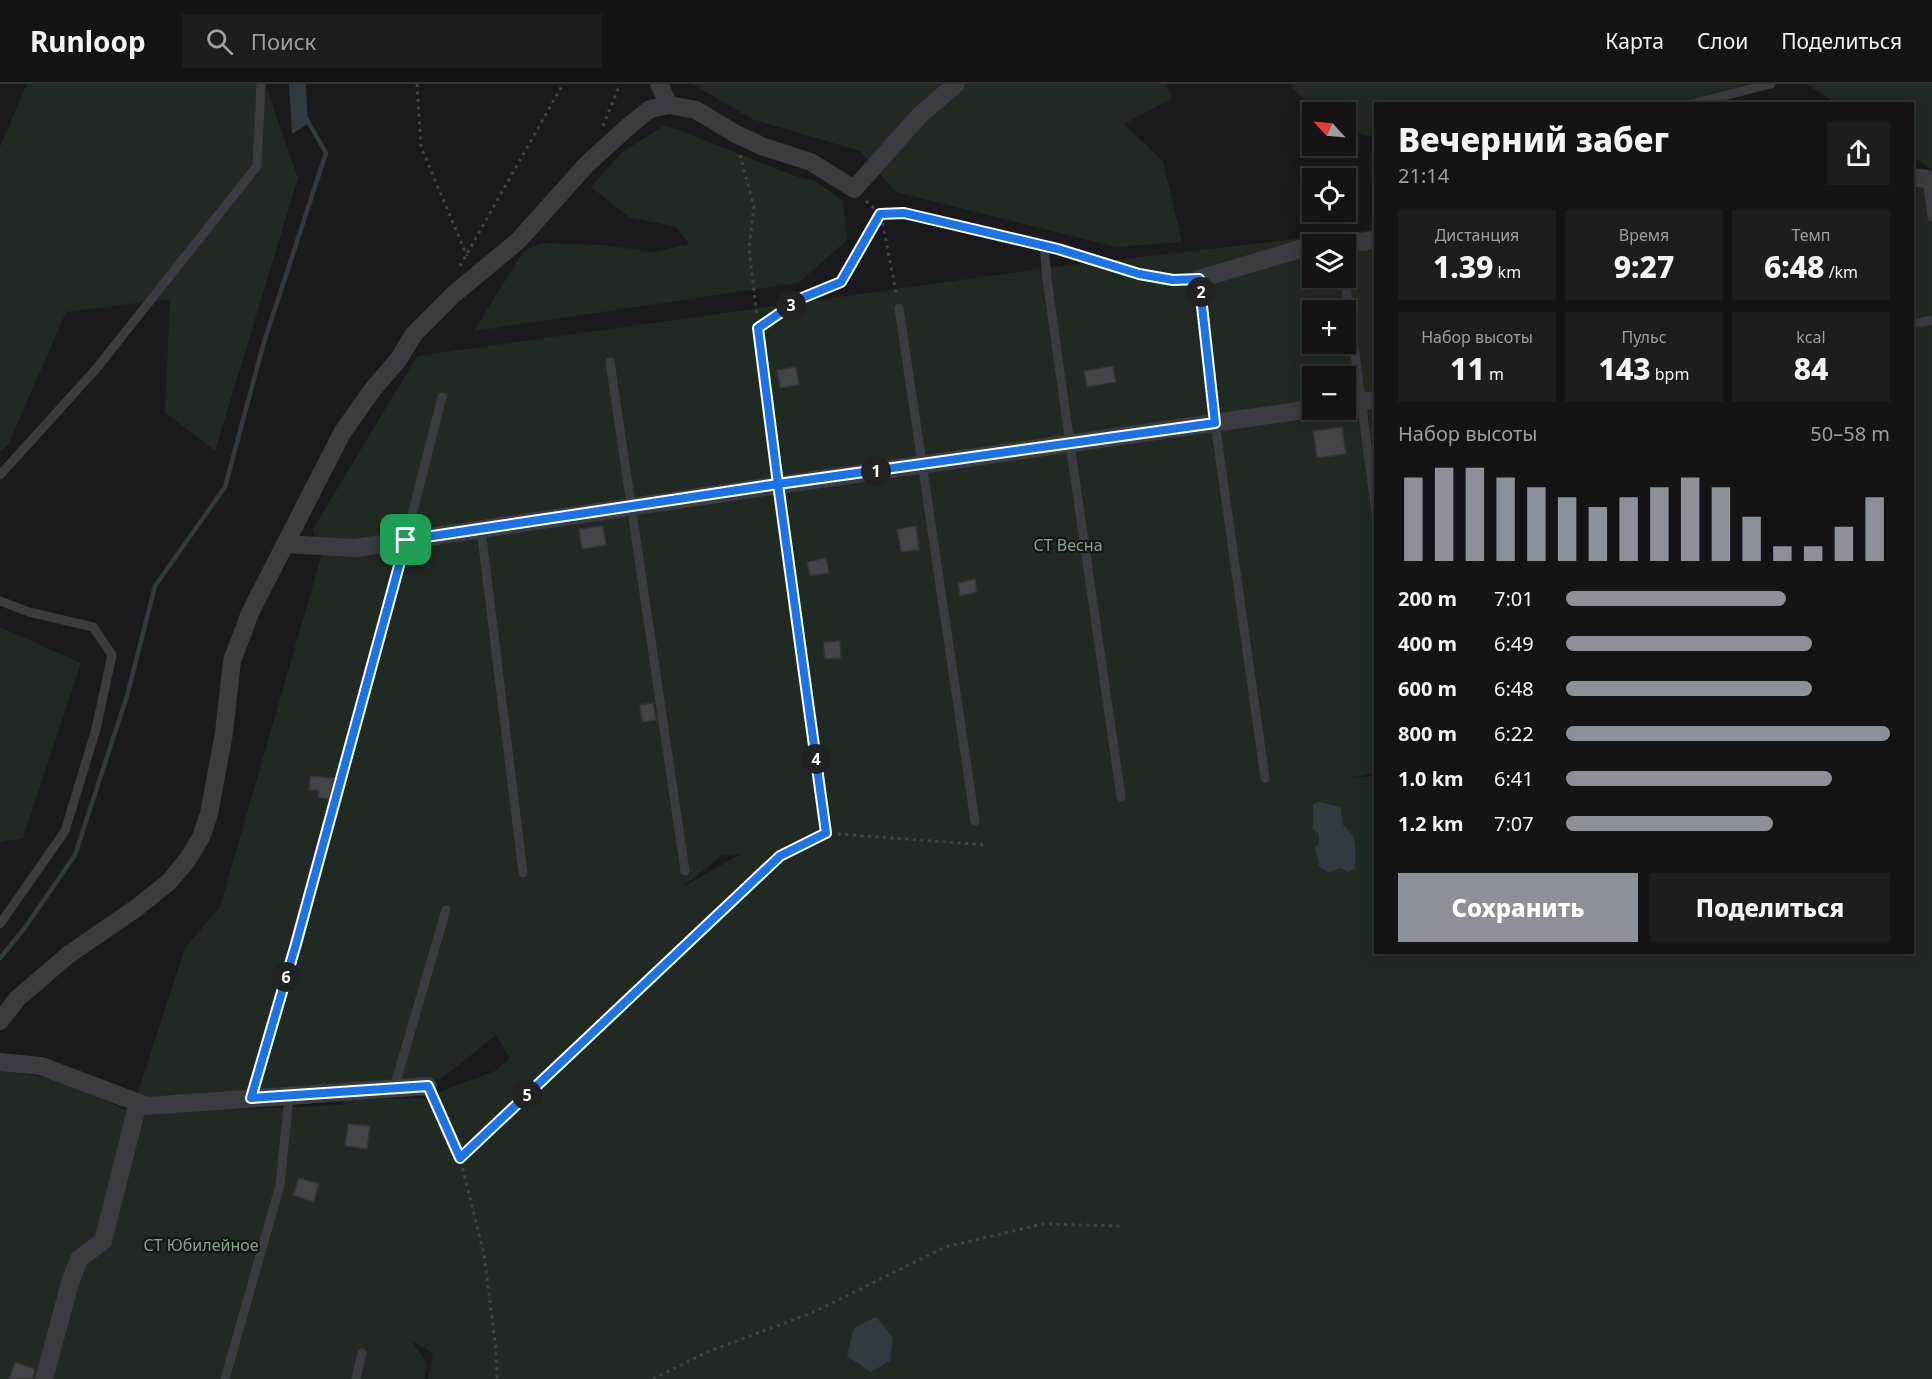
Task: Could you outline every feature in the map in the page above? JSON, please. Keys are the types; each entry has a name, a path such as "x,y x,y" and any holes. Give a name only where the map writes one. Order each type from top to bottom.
{"street":[{"path":"659,84 669,105"},
{"path":"0,1021 17,999 68,955 135,909 169,882 189,859 201,837 209,814 224,733 232,661 250,613 342,433 373,389 398,360 414,334 454,294 518,241 587,164 630,124 650,109 669,105 696,110 736,134 764,147 811,162 854,189 920,115 956,84"},
{"path":"1356,243 1374,240"},
{"path":"1199,279 1302,249"},
{"path":"286,544 355,548 778,484 1302,410"},
{"path":"0,1062 41,1066 147,1106 428,1086"},
{"path":"44,1379 70,1283 79,1259 103,1241 138,1102"}],"lane":[{"path":"0,475 96,369 257,166 261,84"},
{"path":"1700,102 1771,84"},
{"path":"1924,180 1932,217"},
{"path":"1044,246 1121,796"},
{"path":"1199,279 1215,423 1265,778"},
{"path":"1346,288 1374,499"},
{"path":"899,308 975,821"},
{"path":"1914,324 1932,320"},
{"path":"758,328 826,833"},
{"path":"610,362 685,871"},
{"path":"251,1098 296,944 406,540 442,397"},
{"path":"482,529 523,873"},
{"path":"0,601 29,612 93,627 112,655 96,729 65,831 0,924"},
{"path":"394,1088 446,910"},
{"path":"225,1379 280,1185 289,1096"},
{"path":"356,1379 362,1353"}],"path":[{"path":"417,84 422,147 467,256"},
{"path":"460,266 563,84"},
{"path":"600,134 620,84"},
{"path":"736,134 754,207 749,248 758,328 802,298 841,282 880,214"},
{"path":"854,189 880,214 899,308"},
{"path":"880,214 904,213 1044,246 1139,274 1173,280 1199,279"},
{"path":"460,1158 780,856 826,833 987,845"},
{"path":"428,1086 460,1158 484,1254 496,1350 497,1379"},
{"path":"654,1379 707,1352 814,1312 945,1247 1043,1224 1120,1226"}],"green space":[{"path":"27,84 265,84 298,178 215,451 165,412 170,299 66,312 8,445 0,452 0,147"},
{"path":"692,84 1166,84 1172,98 1124,124 1163,161 1182,242 1116,247 896,192 860,151 752,119"},
{"path":"1291,84 1763,84 1708,102 1374,102 1374,137 1356,132 1356,102 1308,102 1292,88"},
{"path":"1807,84 1932,84 1932,170 1914,158 1914,102 1834,102"},
{"path":"665,125 795,176 815,181 843,201 847,240 798,283 474,331 523,252 540,243 603,245 655,252 689,244 676,227 629,217 591,187 621,153"},
{"path":"1914,168 1932,181 1932,1379 428,1379 433,1353 412,1341 427,1364 425,1379 0,1379 0,1070 64,1081 133,1113 343,1105 344,1100 424,1098 495,1071 510,1058 496,1035 441,1079 136,1098 185,948 220,907 321,557 313,529 417,356 1054,267 1302,238 1302,288 1356,288 1356,234 1340,234 1374,230 1374,773 1344,779 1374,776 1374,954 1914,954","holes":["1341,807 1343,825 1316,847 1319,844 1319,834","741,854 683,887 682,887 722,855"]},
{"path":"0,627 81,663 23,838 0,842"}],"shaded area":[{"path":"289,84 306,84 308,124 292,134"},
{"path":"1319,802 1341,807 1343,825 1352,835 1355,844 1355,868 1348,872 1341,868 1328,873 1319,866 1315,847 1319,844 1319,834 1313,829 1313,804"},
{"path":"876,1317 893,1337 890,1361 871,1372 847,1356 854,1328"}],"building":[{"path":"1113,366 1116,382 1087,387 1084,371"},
{"path":"796,367 799,385 780,388 777,370"},
{"path":"1342,427 1346,454 1317,458 1313,431"},
{"path":"603,526 606,545 582,549 579,529"},
{"path":"916,526 919,550 901,552 897,529"},
{"path":"826,558 829,573 810,576 807,562"},
{"path":"975,579 977,592 960,596 958,583"},
{"path":"840,641 841,658 825,659 823,642"},
{"path":"653,703 656,720 642,722 640,705"},
{"path":"310,776 334,778 329,799 318,798 319,790 309,790"},
{"path":"348,1124 370,1126 367,1149 345,1146"},
{"path":"299,1178 319,1184 314,1202 293,1195"},
{"path":"15,1362 35,1369 33,1379 9,1379"}],"waterway":[{"path":"0,958 24,929 75,855 127,696 155,586 225,487 264,342 326,153 306,118"}],"route":[{"path":"406,540 296,944 251,1098 428,1086 460,1158 780,856 826,833 778,484 758,328 802,298 841,282 880,214 904,213 1058,249 1139,274 1173,280 1199,279 1215,423 778,484 406,540"}],"park label":[{"name":"СТ Весна","path":"1068,545"},
{"name":"СТ Юбилейное","path":"201,1245"}]}
